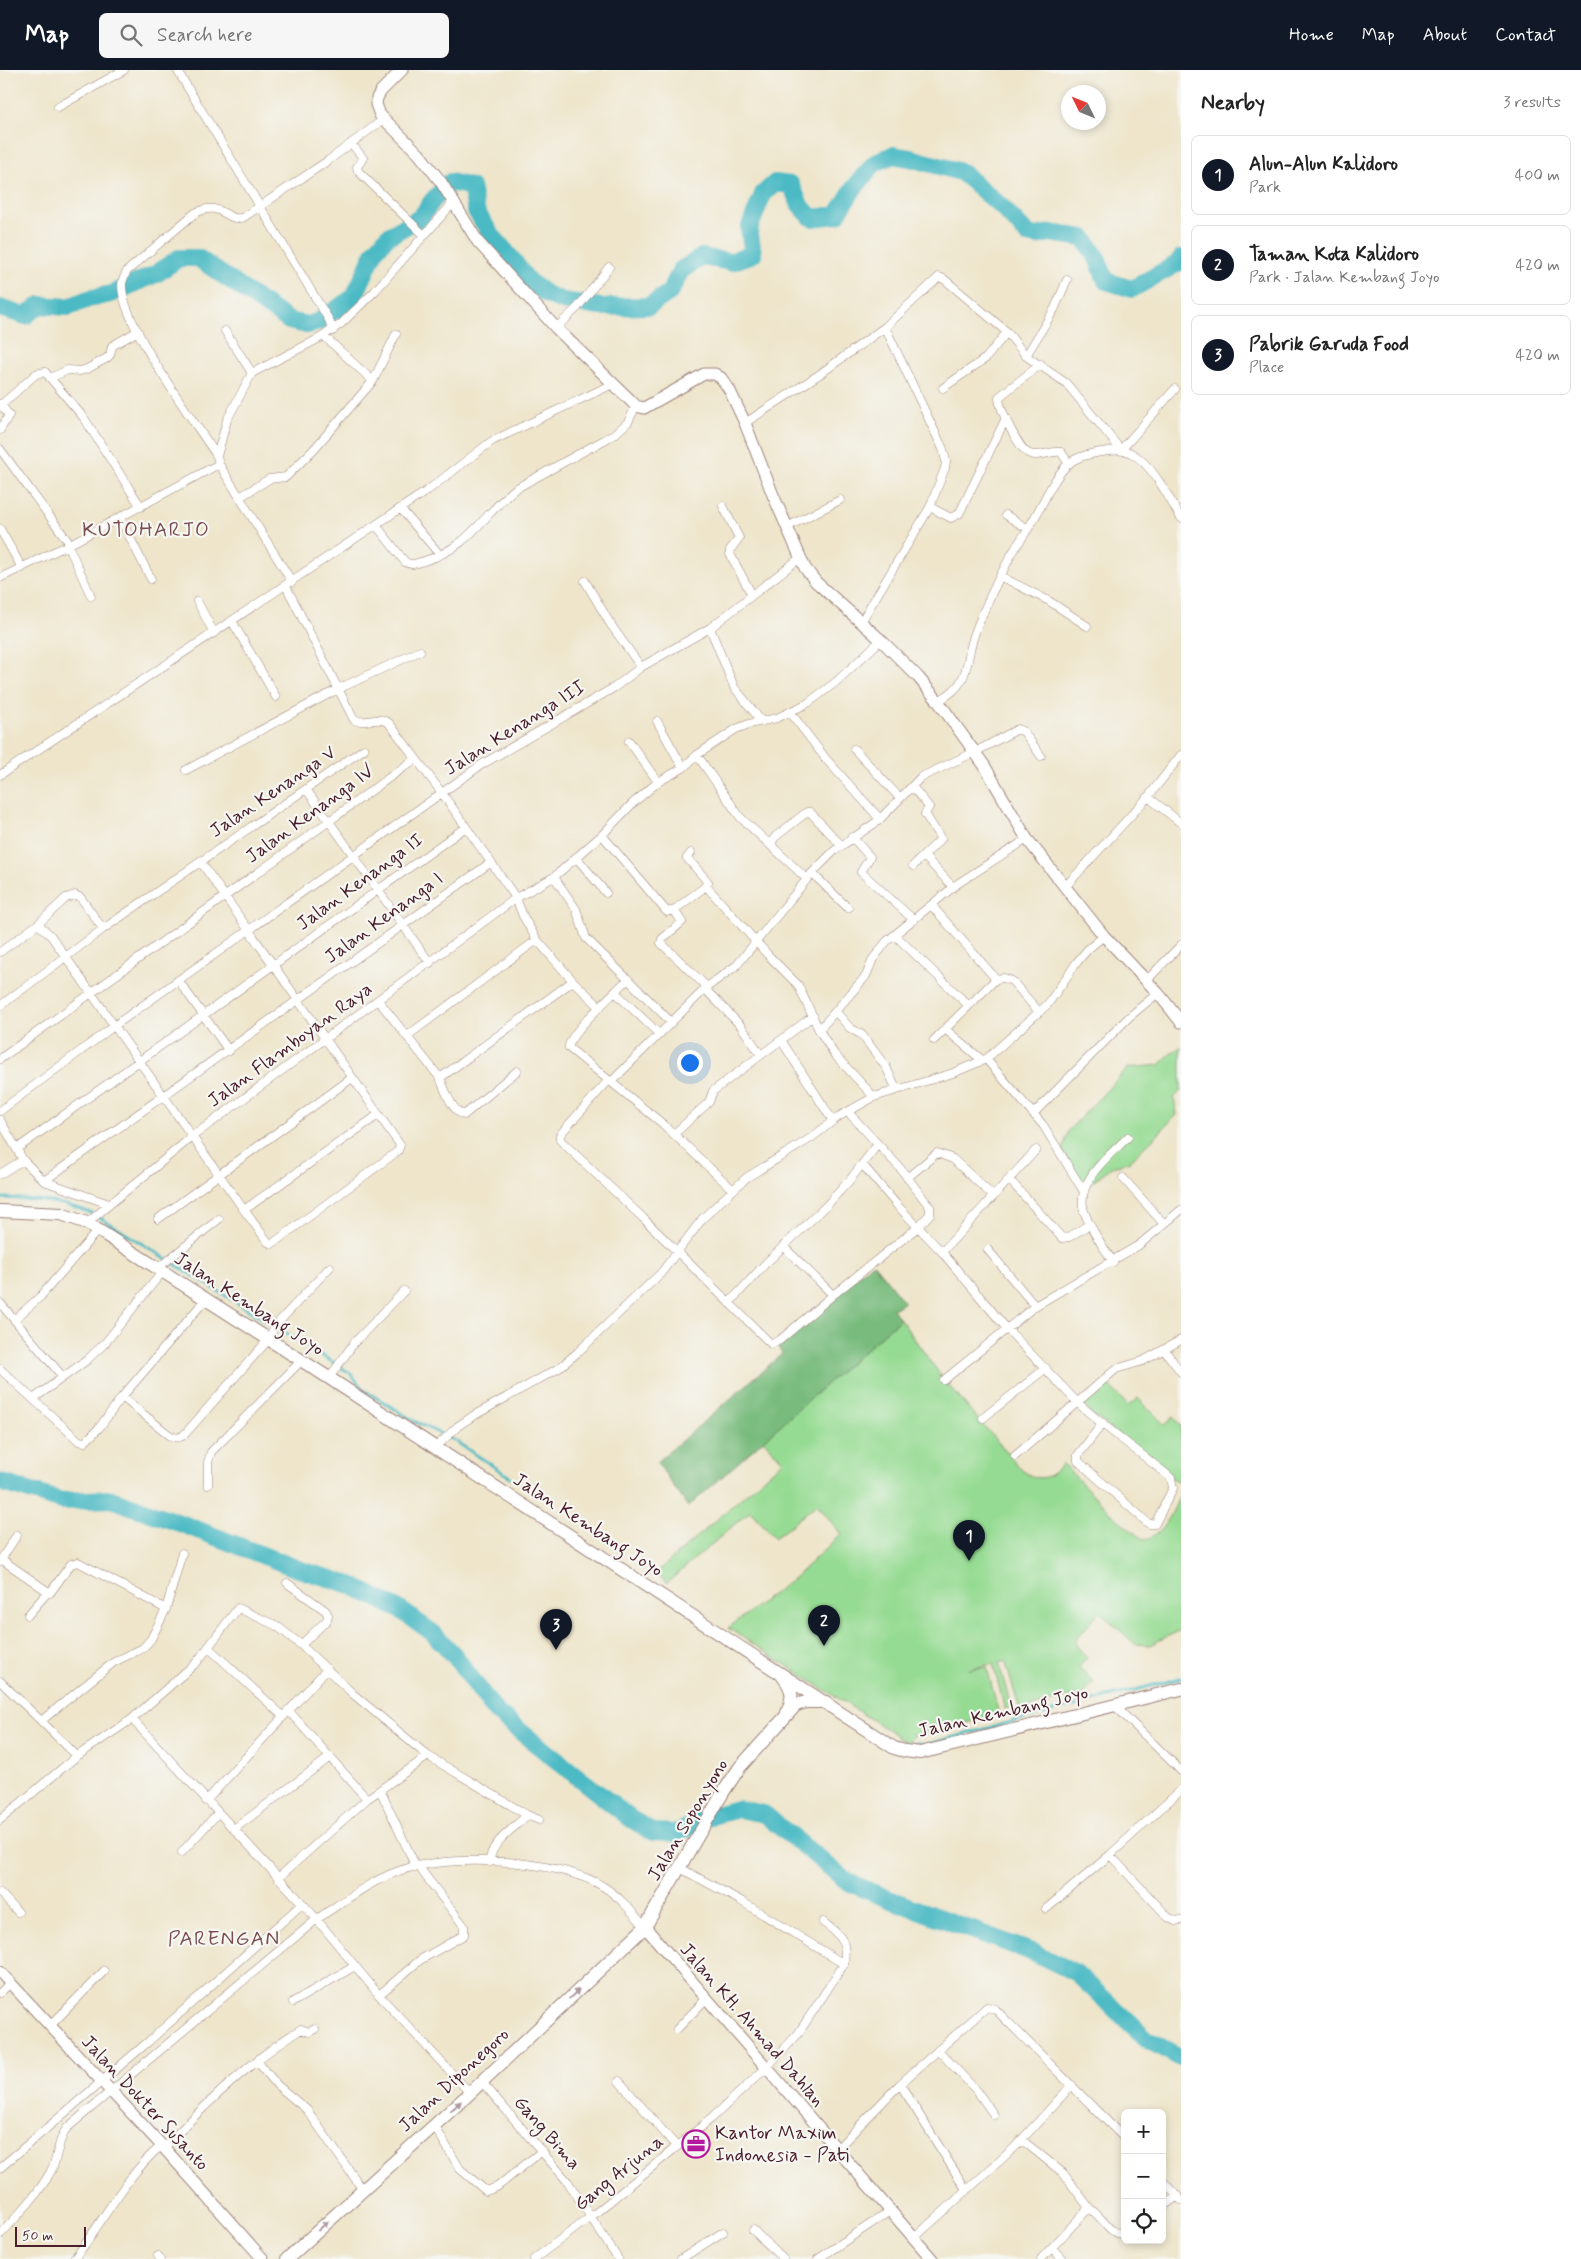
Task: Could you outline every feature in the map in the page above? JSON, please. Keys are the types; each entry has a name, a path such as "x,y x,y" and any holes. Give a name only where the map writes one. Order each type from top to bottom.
{"main road":[{"name":"Jalan Kembang Joyo","path":"0,1211 61,1214 87,1223 330,1378 894,1748 905,1752 920,1753 1181,1689"},
{"path":"779,1671 792,1692 792,1700 787,1713"},
{"path":"787,1713 796,1705 806,1702 828,1703"},
{"name":"Jalan Soponyono","path":"645,1927 706,1826 724,1791 740,1767 787,1713"},
{"name":"Jalan Diponegoro","path":"286,2259 482,2082 645,1927"}],"street":[{"path":"58,108 124,70"},
{"path":"177,70 210,127 262,206 324,311 332,331"},
{"path":"402,70 380,91 377,98 377,110 419,154 444,186 478,242 556,328 613,384 636,406 647,408 710,373 715,374 725,382 745,423 805,568 816,582 881,640 938,700 975,752 1027,839 1104,936 1158,993 1181,1022"},
{"path":"384,119 262,206 239,218 231,217 216,208 202,209 195,213 161,244 127,271 122,284 124,296 138,330 153,358 218,460 289,584 354,720 359,722 373,719 384,720 389,723 442,793 516,898 523,916 537,940 573,981 600,1007"},
{"path":"351,143 363,158 357,167 358,171 424,235"},
{"path":"0,578 141,508 218,460 227,420 252,373 332,331 374,292 453,203"},
{"path":"556,328 578,307 609,267"},
{"path":"745,423 820,374 885,327 936,279 942,278 1007,332 1026,356 1041,364 1066,383 1121,450"},
{"path":"1026,356 1055,308 1068,280"},
{"path":"861,622 930,507 941,482 946,462 885,327"},
{"path":"50,378 68,370 87,369 107,358 112,346 138,330"},
{"path":"225,331 252,373"},
{"path":"943,388 986,358 1007,332"},
{"path":"240,498 269,479 286,477 314,449 373,380 396,334"},
{"path":"324,336 373,380"},
{"path":"1041,364 999,397 1001,407 1019,445 1027,453 1038,455 1059,451 1069,464"},
{"path":"0,430 9,415 1,405 36,374 45,372 94,433 141,508"},
{"path":"0,776 401,509 492,441 613,384"},
{"path":"1121,450 1175,389"},
{"path":"376,525 400,558 409,564 440,556 467,539 501,501 515,489 615,434 628,422 636,406"},
{"path":"930,507 951,518 959,514 1006,418"},
{"path":"0,449 69,545 91,596"},
{"path":"938,700 950,694 961,682 976,630 1000,576 1055,483 1069,464 1083,456 1121,450 1134,454 1148,467 1181,518"},
{"path":"787,527 840,500"},
{"path":"723,506 739,538 730,550 730,554 752,595"},
{"path":"401,509 440,556"},
{"path":"1006,515 1028,529"},
{"path":"120,518 151,578"},
{"path":"0,529 22,568"},
{"name":"Jalan Kenanga III","path":"0,1111 178,980 481,766 615,687 641,667 710,628 800,558"},
{"path":"1000,576 1049,601 1087,626"},
{"path":"585,582 611,625 641,667"},
{"path":"197,601 214,633"},
{"path":"232,621 276,697"},
{"path":"710,628 734,686 762,722"},
{"name":"Jalan Flamboyan Raya","path":"87,1223 193,1136 516,898 554,877 658,782 683,768 697,755 736,729 749,724 778,718 821,694 881,640"},
{"path":"186,770 338,689 420,650"},
{"path":"790,712 826,759 880,819"},
{"path":"657,721 683,768"},
{"path":"848,1112 908,1178 930,1207 930,1214 918,1227 833,1294 780,1340 771,1344 560,1140 560,1135 564,1130 609,1081 706,988 737,965 809,876 841,845 880,819 912,786 928,773 1020,729 1041,756"},
{"path":"629,741 658,782"},
{"name":"Jalan Kenanga V","path":"0,1006 103,929 364,749"},
{"path":"854,749 900,798"},
{"path":"697,755 740,817 773,847 848,908"},
{"path":"1064,888 1148,797 1181,755"},
{"name":"Jalan Kenanga IV","path":"0,1059 415,759"},
{"path":"912,786 929,807 925,814 941,839 913,866"},
{"path":"306,789 430,963"},
{"path":"1148,797 1181,823"},
{"path":"773,847 772,842 776,837 807,812 810,812 841,845"},
{"name":"Jalan Kenanga II","path":"18,1148 466,827"},
{"path":"602,835 667,912 674,910 708,882 687,858 691,853"},
{"path":"852,837 870,857 861,872 914,920"},
{"path":"819,1030 866,976 878,950 953,887 1027,839"},
{"path":"924,856 953,887"},
{"path":"576,857 606,893"},
{"path":"38,924 51,936 66,956 244,1210 268,1242 272,1244 398,1150 400,1145 200,861"},
{"name":"Jalan Kenanga I","path":"44,1181 229,1051 490,863"},
{"path":"554,877 576,909 586,938 670,1022"},
{"path":"705,886 768,955 798,984 819,1030 834,1054 874,1097"},
{"path":"0,952 38,924 66,898 75,895 81,898 103,929"},
{"path":"932,906 996,979"},
{"path":"674,910 682,922 662,939 661,943 741,1026 761,1055"},
{"path":"895,935 968,1005"},
{"path":"435,1448 458,1426 473,1416 565,1363 654,1280 703,1218 732,1189 833,1121 874,1097 953,1073 984,1059 1053,999 1071,970 1088,949 1104,936"},
{"path":"407,1036 537,940"},
{"path":"1146,981 1181,945"},
{"path":"934,1040 996,979 1004,978 1012,982 1039,1012"},
{"path":"178,980 229,1051"},
{"path":"628,980 600,1007 568,1045 571,1051 674,1134 732,1189"},
{"path":"440,1078 573,981"},
{"path":"615,992 659,1034"},
{"path":"1033,1114 1129,1016 1158,993"},
{"path":"378,1000 440,1078 447,1096 459,1112 464,1115 517,1071"},
{"path":"836,1012 850,1028 862,1035 886,1067 897,1090"},
{"path":"674,1134 709,1102 713,1091 813,1016"},
{"path":"945,1029 984,1059 1043,1125 1084,1192"},
{"path":"781,1040 833,1121"},
{"path":"158,1219 352,1078"},
{"path":"244,1210 378,1115"},
{"path":"0,1120 18,1148 23,1160 44,1181 109,1204"},
{"path":"1113,1262 1090,1224 1084,1210 1084,1192 1090,1178 1128,1137"},
{"path":"730,1303 783,1246 827,1205 878,1144"},
{"path":"942,1252 1036,1150"},
{"path":"908,1178 937,1152 953,1159 993,1196"},
{"path":"0,1174 23,1160"},
{"path":"862,1164 942,1252 1007,1329 1077,1402 1104,1423 1173,1481 1173,1488 1156,1524 1149,1524 1078,1460 1078,1455 1104,1423"},
{"path":"1123,1178 1164,1224"},
{"path":"1009,1179 1062,1238 1069,1237 1090,1224"},
{"path":"944,1380 955,1369 1035,1306 1113,1262 1139,1245 1181,1210"},
{"path":"33,1399 87,1360 105,1343 161,1269 219,1219"},
{"path":"15,1319 41,1296 98,1230"},
{"path":"783,1246 833,1294"},
{"path":"988,1250 1035,1306"},
{"path":"122,1397 168,1434 180,1438 189,1431 268,1340 275,1326 330,1267"},
{"path":"330,1378 354,1343 404,1291"},
{"path":"0,1369 82,1442 89,1440 122,1397 206,1299"},
{"path":"0,1303 63,1377"},
{"path":"1015,1456 1116,1369 1144,1361 1181,1340"},
{"path":"1164,1351 1181,1372"},
{"path":"208,1485 208,1462 211,1452 302,1360"},
{"path":"983,1418 1046,1368"},
{"path":"17,1534 0,1560 47,1593"},
{"path":"42,1721 114,1662 143,1648 151,1639 166,1609 182,1553"},
{"path":"28,1616 47,1593 53,1591 71,1564 78,1562 166,1609"},
{"path":"287,1583 326,1610 328,1615 327,1620 301,1645"},
{"path":"0,1820 77,1756 118,1726 132,1719 197,1662 238,1608 277,1626 428,1756 527,1815 539,1820"},
{"path":"209,1648 285,1713 330,1757 367,1799"},
{"path":"206,1801 327,1669"},
{"path":"0,1681 77,1756"},
{"path":"1114,1705 1181,1771"},
{"path":"132,1719 317,1919 379,1995 470,2093"},
{"path":"278,1878 336,1824 367,1799 428,1756"},
{"path":"234,1830 330,1757"},
{"path":"379,1995 420,1960 464,1935 464,1926 417,1866 380,1790"},
{"path":"1046,1909 1110,1855 1181,1790"},
{"path":"182,1852 218,1813"},
{"path":"490,1862 489,1854 494,1847 527,1815"},
{"path":"1110,1855 1168,1917 1175,1921 1181,1920"},
{"path":"0,2235 28,2204 52,2170 64,2132 109,2092 317,1919 360,1891 399,1871 417,1866 471,1861 529,1864 575,1874 590,1879 606,1888 645,1927"},
{"path":"680,1868 741,1901 844,1964 846,1945 842,1936 824,1922"},
{"path":"0,1892 18,1912"},
{"path":"0,2168 229,1972 302,1904"},
{"name":"Jalan KH. Ahmad Dahlan","path":"645,1927 932,2259"},
{"name":"Gang Arjuna","path":"534,2259 592,2216 712,2118 766,2068 798,2034 844,1964"},
{"path":"293,2002 355,1966"},
{"path":"50,2026 104,1971"},
{"name":"Jalan Dokter Susanto","path":"0,1972 109,2092 163,2147 263,2259"},
{"path":"0,1993 10,1983"},
{"path":"677,2028 706,1999"},
{"path":"836,2150 900,2084 984,2009 990,2007 1121,2135"},
{"path":"74,2259 95,2232 125,2183 137,2168 163,2147 200,2110 258,2061 301,2029 309,2032 315,2029"},
{"path":"938,2050 977,2091 994,2115"},
{"path":"258,2061 277,2085 310,2114 362,2190"},
{"path":"619,2081 677,2146"},
{"name":"Gang Bima","path":"482,2082 568,2182 592,2216 618,2259"},
{"path":"900,2084 967,2191"},
{"path":"914,2238 1022,2140 1072,2085"},
{"path":"434,2125 460,2169 486,2191 496,2187 542,2151"},
{"path":"1022,2140 1063,2173 1090,2209 1097,2213 1114,2233 1121,2234"},
{"path":"1166,2184 1179,2198 1166,2205"},
{"path":"1041,2259 1090,2209"},
{"path":"818,2259 890,2211"},
{"path":"753,2230 783,2259"},
{"path":"681,2259 723,2232"},
{"path":"1052,2248 1062,2259"}],"green space":[{"path":"1181,1047 1181,1091 1174,1098 1177,1115 1130,1161 1113,1166 1085,1187 1062,1151 1069,1130 1128,1068 1160,1065 1171,1053"},
{"path":"873,1263 904,1302 893,1309 900,1319 688,1507 657,1462 782,1354 776,1343"},
{"path":"900,1319 944,1380 1023,1471 1029,1475 1040,1478 1049,1476 1063,1464 1114,1516 1143,1540 1157,1533 1167,1522 1181,1494 1181,1630 1150,1645 1135,1644 1100,1612 1077,1638 1075,1644 1087,1658 1079,1667 1094,1682 1080,1697 1074,1696 1020,1710 1005,1661 999,1663 1011,1707 1005,1709 993,1664 969,1669 987,1667 999,1715 913,1736 908,1743 728,1628 793,1579 841,1534 817,1504 775,1538 750,1511 667,1583 656,1573 783,1461 763,1440"},
{"path":"1106,1382 1128,1406 1138,1398 1165,1425 1174,1417 1181,1427 1181,1483 1171,1478 1082,1406"}],"waterway":[{"path":"0,308 25,316 40,305 69,307 88,299 111,294 156,274 179,258 198,258 289,321 307,325 318,322 354,297 375,251 387,237 421,217 433,200 450,182 471,187 476,211 490,233 528,281 548,295 563,301 600,307 649,306 670,292 681,270 702,257 731,262 753,254 749,229 763,194 775,183 791,185 800,205 812,218 837,215 854,188 874,164 892,155 961,172 1001,206 1027,234 1036,236 1050,233 1084,238 1097,258 1106,281 1132,289 1178,263 1181,258"},
{"path":"0,1198 38,1200 63,1204 76,1207 99,1217 350,1373 364,1390 414,1421 455,1441 510,1477"},
{"path":"0,1482 62,1501 111,1499 188,1526 298,1569 351,1585 402,1611 433,1633 454,1655 496,1712 631,1819 653,1832 675,1833 688,1828 700,1819 738,1809 764,1814 848,1882 1037,1954 1076,1973 1148,2040 1181,2058"},
{"path":"916,1743 928,1744 1181,1678"}],"place":[{"name":"Alun-Alun Kalidoro","path":"969,1561"},
{"name":"Taman Kota Kalidoro","path":"824,1646"},
{"name":"Pabrik Garuda Food","path":"556,1650"},
{"name":"Kantor Maxim Indonesia - Pati","path":"696,2144"}],"district":[{"name":"KUTOHARJO","path":"146,530"},
{"name":"PARENGAN","path":"224,1939"}]}
